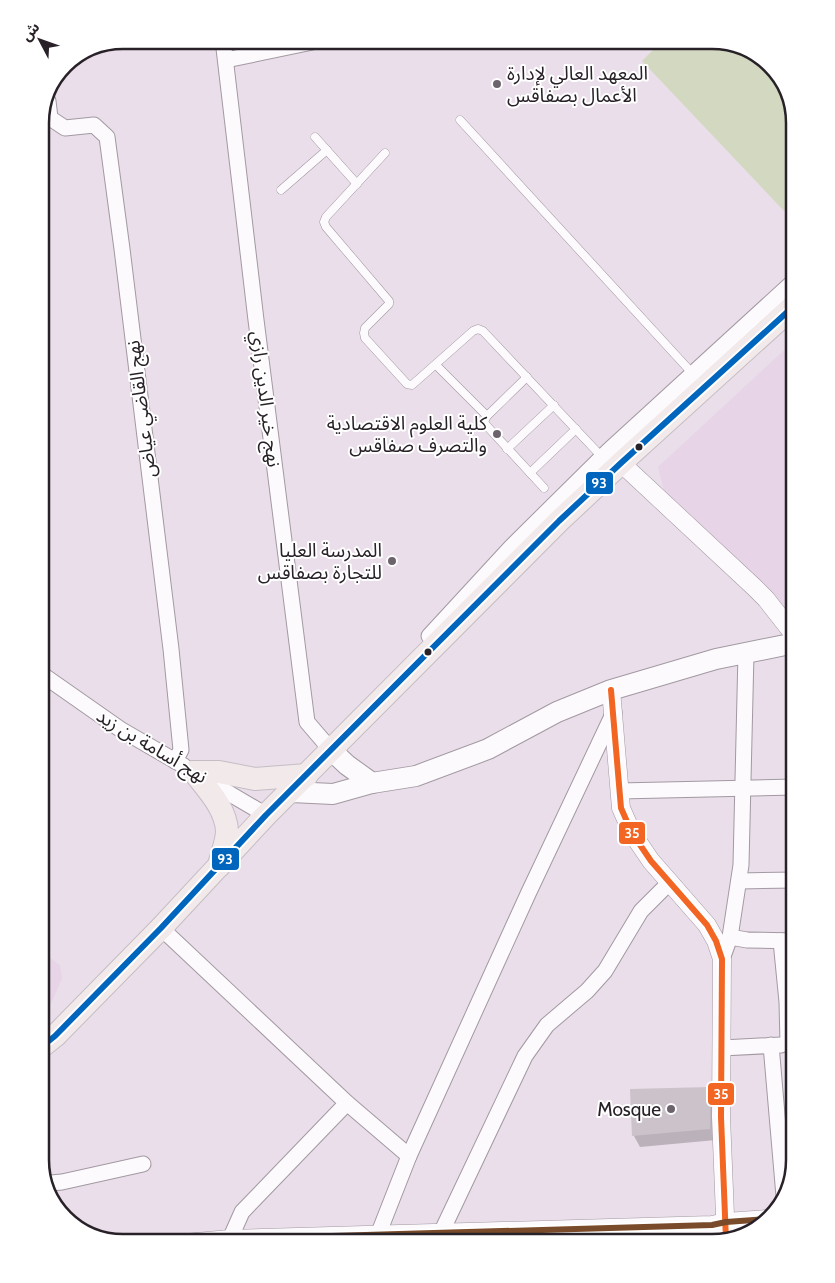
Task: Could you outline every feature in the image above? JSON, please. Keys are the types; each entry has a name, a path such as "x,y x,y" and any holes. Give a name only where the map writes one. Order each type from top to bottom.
{"main road":[{"path":"49,1041 161,928 218,866 291,792 307,775 327,746 559,521 610,457 786,312"},
{"path":"291,792 333,794 372,783 416,776 488,749 557,712 611,690 677,669 786,644"},
{"path":"327,746 372,783"},
{"path":"194,772 219,772 255,779 307,775"},
{"path":"194,772 216,800 225,821 227,832 218,866"}],"street":[{"name":"نهج خير الدين رازي","path":"224,49 256,320 307,722 327,746"},
{"path":"226,60 279,49"},
{"name":"نهج القاضي عياض","path":"50,114 50,118 65,128 94,125 107,137 171,649 182,750 175,761"},
{"path":"786,288 693,374 610,457 760,593 786,625"},
{"path":"722,959 730,937 739,881 746,653"},
{"name":"نهج أسامة بن زيد","path":"49,679 120,729 266,816"},
{"path":"611,690 621,808 632,834 650,861 707,925 716,941 722,959 722,1117 726,1233"},
{"path":"378,1234 409,1156 528,894 614,712"},
{"path":"619,791 786,787"},
{"path":"739,881 786,880"},
{"path":"441,1233 525,1056 536,1038 547,1025 587,991 605,972 641,911 669,883"},
{"path":"161,928 347,1103 409,1156"},
{"path":"730,937 747,940 786,941"},
{"path":"722,1048 786,1044"},
{"path":"770,1045 786,1145"},
{"path":"232,1234 242,1212 347,1103"},
{"path":"52,1183 143,1164"},
{"path":"543,1234 756,1220"},
{"path":"410,1234 454,1234"}],"lane":[{"path":"460,120 693,374"},
{"path":"315,137 356,184"},
{"path":"281,190 326,150"},
{"path":"385,153 326,217 324,222 326,227 389,301 366,328 364,338 408,384 412,385 418,382 473,331 478,329 483,331 576,429 610,457"},
{"path":"436,365 486,416"},
{"path":"527,377 486,416 484,421 507,449 544,488"},
{"path":"507,449 554,405"},
{"path":"530,473 576,429"}],"shaded area":[{"path":"786,348 786,609 665,495 658,467"},
{"path":"49,957 60,965 62,978 49,1006"}],"green space":[{"path":"654,49 727,50 745,56 768,74 779,90 785,108 786,209 784,211 642,61"}],"building":[{"name":"Mosque","path":"711,1087 710,1129 632,1136 630,1089"}],"transit line":[{"name":"93","path":"49,1041 161,928 266,815 559,521 786,313"},
{"name":"35","path":"611,690 621,808 632,833 651,861 707,925 716,941 722,959 721,1117 726,1233"},
{"path":"402,1234 712,1225 756,1220"}],"place":[{"name":"المعهد العالي لإدارة الأعمال بصفاقس","path":"497,84"},
{"name":"كلية العلوم الاقتصادية والتصرف صفاقس","path":"497,434"},
{"name":"المدرسة العليا للتجارة بصفاقس","path":"392,561"},
{"name":"Mosque","path":"671,1109"}]}
